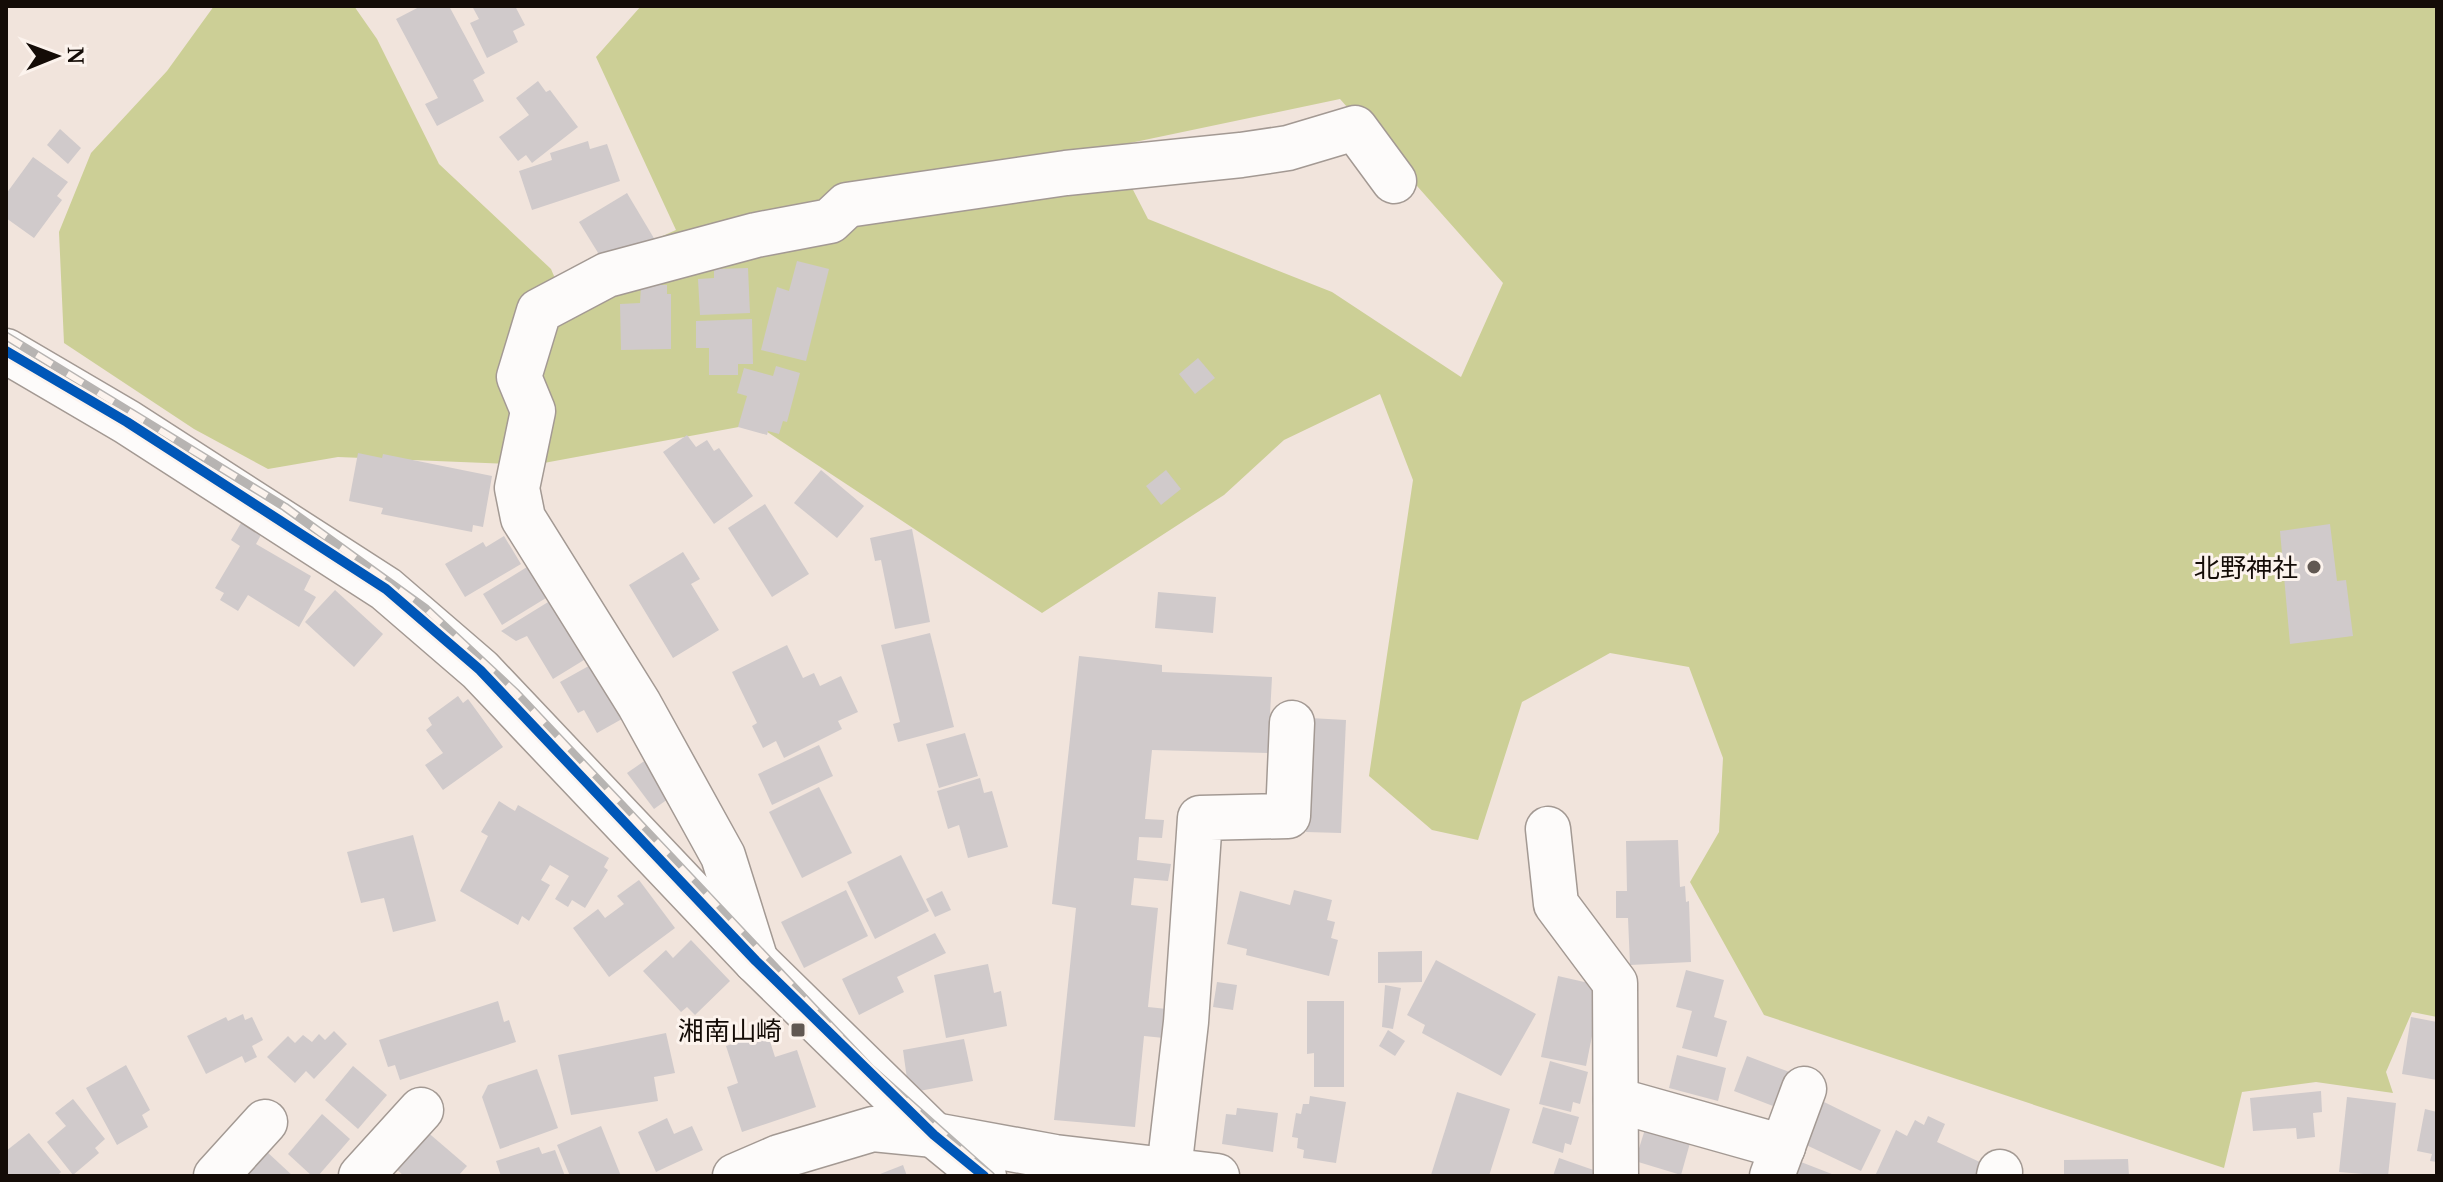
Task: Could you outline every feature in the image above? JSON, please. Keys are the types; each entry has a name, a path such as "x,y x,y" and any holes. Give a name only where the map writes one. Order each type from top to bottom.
{"street":[{"path":"756,961 723,856 639,704 523,518 517,488 533,411 519,377 539,311 607,275 741,239 830,221 847,205 863,202 1066,173 1288,148 1355,128 1394,181"},
{"path":"6,351 127,422 386,589 480,670 756,961 934,1135 984,1176"},
{"path":"1169,1170 1186,1022 1200,818 1288,816 1292,723"},
{"path":"1548,829 1556,904 1615,983 1616,1176"},
{"path":"1616,1100 1777,1161 1804,1089"},
{"path":"361,1176 421,1110"},
{"path":"216,1176 265,1122"},
{"path":"735,1176 779,1157 873,1129 934,1135 1055,1157 1217,1176"}],"green space":[{"path":"214,6 354,6 377,39 439,164 551,269 557,283 676,230 596,57 641,6 2437,6 2437,1017 2412,1012 2386,1072 2393,1093 2316,1082 2242,1092 2224,1168 1764,1015 1690,882 1719,832 1723,758 1689,667 1610,653 1522,702 1478,840 1432,830 1369,776 1413,480 1380,394 1284,440 1224,495 1042,613 755,424 533,465 338,457 268,469 194,429 64,343 59,232 91,153 167,71","holes":["1340,99 1503,283 1461,377 1332,292 1148,219 1111,147"]}],"building":[{"path":"421,6 449,6 485,73 473,80 484,101 437,126 425,104 438,98 396,19"},
{"path":"472,6 515,6 525,25 513,31 518,42 487,58 470,23 479,19"},
{"path":"538,81 546,92 550,90 578,127 532,163 526,155 518,161 499,137 529,115 516,98"},
{"path":"60,129 81,148 68,164 47,145"},
{"path":"588,141 590,149 607,144 620,181 532,210 519,171 552,160 550,153"},
{"path":"33,157 68,182 57,196 62,200 34,238 6,218 6,194"},
{"path":"627,193 655,240 600,256 579,222"},
{"path":"797,261 829,269 806,361 761,350 777,287 789,291"},
{"path":"748,268 750,313 700,315 698,279 714,278 714,269"},
{"path":"641,285 667,285 667,294 671,294 671,349 621,350 620,304 640,303"},
{"path":"752,319 753,364 738,364 738,375 709,375 709,348 696,348 696,321"},
{"path":"1198,358 1215,378 1195,394 1179,374"},
{"path":"776,366 800,373 787,422 783,421 779,434 768,431 767,435 738,427 747,396 737,393 744,368 773,376"},
{"path":"687,435 696,447 707,440 714,451 719,448 753,496 714,524 663,452"},
{"path":"358,453 382,458 383,454 492,476 483,527 473,525 472,532 381,514 383,508 349,501"},
{"path":"821,470 864,506 837,538 794,503"},
{"path":"1166,470 1181,489 1161,505 1146,486"},
{"path":"765,504 809,574 772,597 728,528"},
{"path":"241,523 261,535 256,544 311,576 304,590 316,597 299,627 248,595 238,611 220,600 224,593 215,588 240,546 231,540"},
{"path":"2330,524 2337,581 2346,580 2353,636 2290,644 2280,531"},
{"path":"912,529 930,622 895,629 881,560 875,561 870,538"},
{"path":"504,536 521,564 465,597 445,564 483,542 486,547"},
{"path":"683,552 700,579 691,584 719,630 673,658 629,585"},
{"path":"527,567 546,598 502,625 483,594"},
{"path":"335,590 383,634 354,667 305,622"},
{"path":"1158,592 1216,597 1213,633 1155,628"},
{"path":"553,599 597,652 553,679 527,636 516,641 501,631"},
{"path":"930,633 954,727 898,742 893,724 900,722 881,645"},
{"path":"787,645 803,678 814,673 820,686 841,676 858,712 838,721 842,729 784,758 776,741 763,748 752,726 757,723 732,672"},
{"path":"1079,656 1162,665 1162,672 1272,677 1268,753 1152,750 1145,819 1164,820 1162,838 1139,837 1137,860 1171,864 1168,881 1134,878 1131,905 1158,908 1148,1007 1167,1009 1164,1038 1144,1036 1135,1127 1054,1120 1076,908 1052,904"},
{"path":"603,658 629,715 597,733 584,710 578,713 560,682"},
{"path":"458,696 463,703 468,699 503,747 443,790 425,765 443,753 426,730 432,725 428,718"},
{"path":"1310,718 1346,720 1341,833 1306,832"},
{"path":"965,733 978,776 939,788 926,744"},
{"path":"819,745 833,776 772,805 758,774"},
{"path":"653,755 679,791 654,809 627,773"},
{"path":"980,778 984,793 992,791 1008,847 968,858 959,825 948,829 937,791"},
{"path":"819,787 852,853 802,878 769,812"},
{"path":"499,801 515,811 518,805 609,858 604,867 608,870 585,908 572,900 568,907 555,899 569,876 550,865 541,880 550,885 529,921 522,916 518,925 460,891 488,836 481,832"},
{"path":"413,835 436,921 393,932 384,898 361,903 347,852"},
{"path":"1678,840 1680,887 1685,886 1686,902 1689,901 1691,962 1630,965 1628,918 1616,918 1616,891 1627,891 1626,841"},
{"path":"901,855 929,911 875,939 847,882"},
{"path":"639,880 675,928 609,977 573,928 598,909 605,918 624,904 617,896"},
{"path":"846,890 868,936 804,968 781,922"},
{"path":"1294,890 1332,900 1327,920 1335,922 1331,938 1338,940 1329,976 1246,955 1247,949 1227,944 1240,891 1290,905"},
{"path":"942,891 951,910 935,917 926,899"},
{"path":"935,933 946,953 897,977 904,992 859,1015 842,979"},
{"path":"691,940 730,981 695,1015 687,1007 681,1012 643,971 666,950 673,958"},
{"path":"1422,951 1422,982 1378,983 1378,952"},
{"path":"1436,960 1536,1014 1501,1076 1422,1033 1425,1025 1407,1015"},
{"path":"988,964 994,993 1001,991 1007,1026 946,1038 934,975"},
{"path":"1686,970 1724,980 1714,1017 1727,1021 1717,1057 1682,1048 1692,1011 1676,1007"},
{"path":"1558,976 1602,986 1586,1066 1541,1057"},
{"path":"1217,982 1237,985 1233,1010 1213,1007"},
{"path":"1385,985 1401,988 1393,1029 1382,1027"},
{"path":"498,1001 504,1022 509,1020 516,1042 400,1080 395,1065 388,1067 379,1040"},
{"path":"1307,1001 1344,1001 1344,1087 1314,1087 1314,1053 1307,1054"},
{"path":"243,1014 245,1020 252,1017 263,1040 252,1046 257,1057 245,1063 242,1056 206,1074 187,1036 226,1017 228,1021"},
{"path":"2411,1017 2437,1022 2437,1080 2402,1074"},
{"path":"1388,1030 1405,1041 1395,1056 1379,1046"},
{"path":"334,1031 347,1044 314,1079 306,1071 295,1083 267,1057 288,1036 295,1043 303,1035 312,1042 319,1034 325,1040"},
{"path":"767,1032 775,1057 797,1050 816,1107 742,1132 727,1087 738,1083 726,1046"},
{"path":"666,1033 675,1073 654,1077 658,1101 571,1115 558,1055"},
{"path":"964,1039 973,1081 919,1091 907,1079 903,1050"},
{"path":"1677,1055 1726,1068 1718,1101 1669,1088"},
{"path":"1747,1056 1795,1074 1786,1096 1778,1093 1773,1106 1734,1091"},
{"path":"1550,1061 1588,1072 1580,1104 1573,1102 1571,1112 1539,1104"},
{"path":"126,1065 150,1110 142,1115 148,1127 117,1145 86,1088"},
{"path":"353,1066 387,1095 358,1129 325,1100"},
{"path":"537,1069 558,1128 500,1149 482,1097 488,1085"},
{"path":"2321,1091 2322,1112 2313,1113 2315,1137 2297,1139 2296,1128 2253,1131 2250,1098"},
{"path":"1457,1092 1510,1109 1489,1176 1431,1175"},
{"path":"1310,1096 1346,1102 1336,1163 1303,1158 1304,1150 1297,1148 1298,1138 1292,1137 1296,1113 1301,1114 1303,1104 1309,1104"},
{"path":"2347,1097 2396,1103 2388,1176 2339,1172"},
{"path":"73,1099 105,1139 95,1148 99,1153 73,1175 47,1142 66,1126 55,1113"},
{"path":"1820,1100 1881,1130 1861,1171 1800,1142"},
{"path":"1543,1107 1579,1117 1571,1145 1565,1143 1563,1153 1532,1143"},
{"path":"1237,1108 1278,1113 1273,1152 1222,1144 1226,1114 1236,1115"},
{"path":"2425,1109 2437,1112 2437,1162 2430,1161 2432,1154 2417,1151"},
{"path":"322,1114 350,1139 318,1176 312,1176 288,1154"},
{"path":"1928,1116 1945,1124 1937,1142 1984,1164 1978,1176 1875,1176 1896,1130 1907,1136 1915,1120 1924,1125"},
{"path":"667,1118 674,1134 692,1126 703,1150 656,1172 638,1132"},
{"path":"1647,1123 1692,1136 1681,1175 1635,1161"},
{"path":"601,1126 621,1176 570,1176 557,1145"},
{"path":"425,1130 467,1166 458,1176 404,1176 394,1167"},
{"path":"29,1133 61,1172 57,1176 6,1175 6,1151"},
{"path":"539,1147 542,1154 555,1150 565,1176 501,1176 496,1161"},
{"path":"266,1151 293,1176 246,1176"},
{"path":"1559,1158 1605,1174 1553,1176"},
{"path":"2128,1159 2129,1176 2064,1176 2064,1160"},
{"path":"1801,1162 1837,1176 1796,1176"},
{"path":"903,1165 907,1176 875,1176"}],"railway":[{"path":"6,336 285,507 426,609 516,693 870,1068 991,1176"}],"cycle path":[{"path":"6,351 127,422 386,589 480,670 756,961 934,1135 984,1176"}],"place":[{"name":"北野神社","path":"2314,567"},
{"name":"湘南山崎","path":"798,1030"}]}
